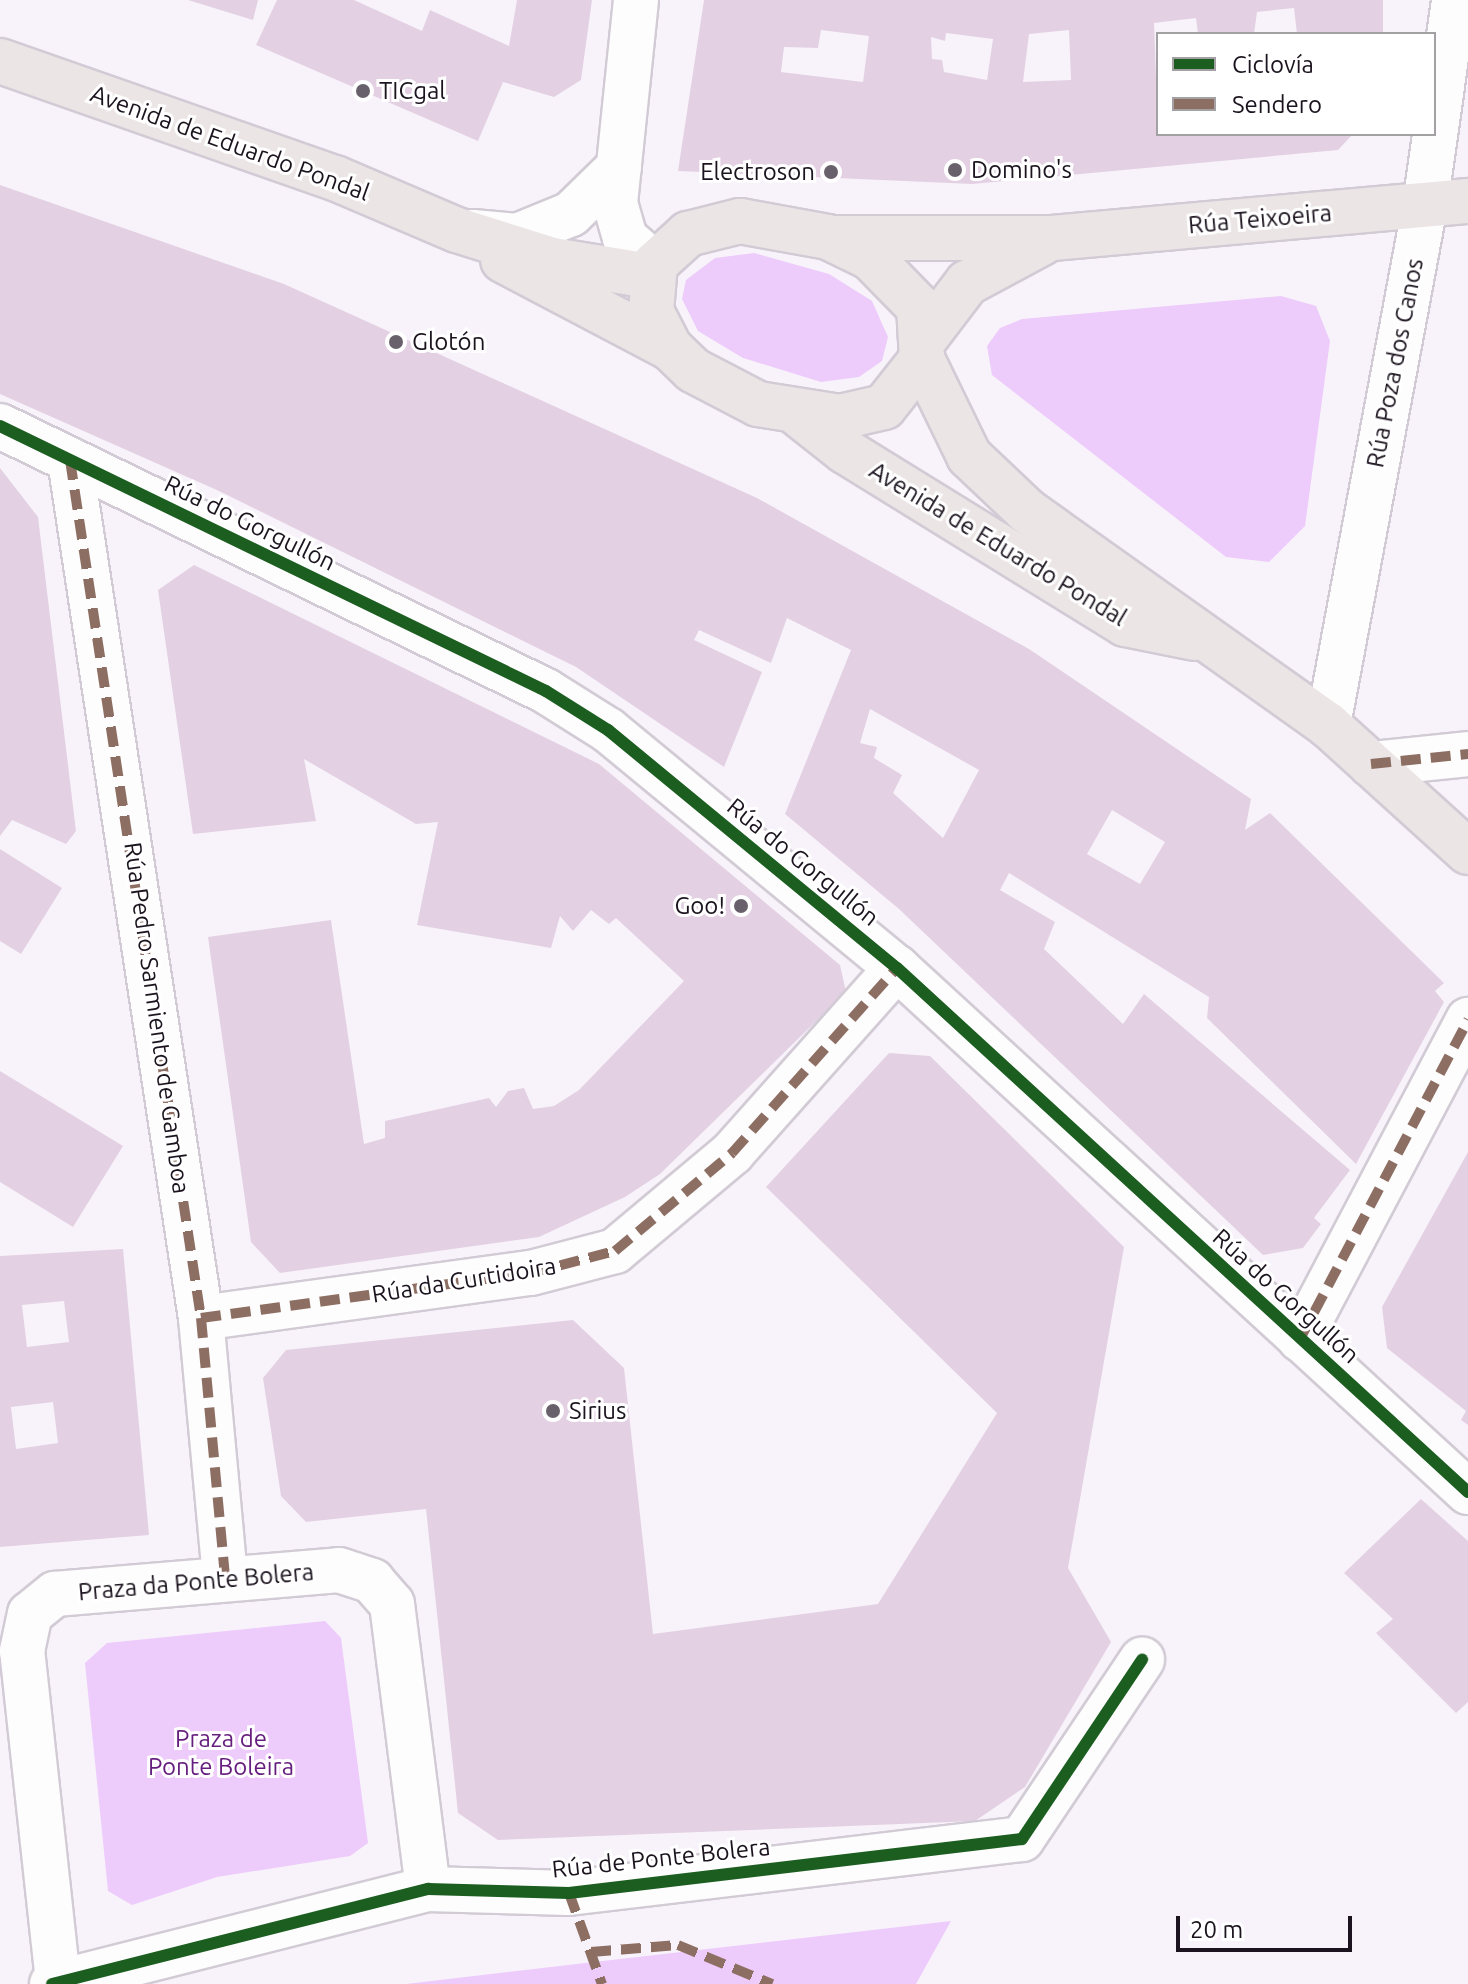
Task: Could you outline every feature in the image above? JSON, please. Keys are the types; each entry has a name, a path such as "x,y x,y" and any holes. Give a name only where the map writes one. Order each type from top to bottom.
{"main road":[{"name":"Avenida de Eduardo Pondal","path":"0,61 335,178 457,230 552,260 653,270"},
{"name":"Rúa Teixoeira","path":"828,237 1052,238 1468,201"},
{"path":"740,221 828,237 896,278 919,307 924,348 884,407 840,417 798,414 758,404 693,370 670,348 651,311 653,270 710,223 740,221"},
{"name":"Avenida de Eduardo Pondal","path":"457,230 558,294 670,348"},
{"name":"Rúa Teixoeira","path":"924,348 967,283 1052,238"},
{"name":"Avenida de Eduardo Pondal","path":"924,348 969,456 1027,511 1328,725 1468,852"},
{"name":"Avenida de Eduardo Pondal","path":"798,414 845,451 1125,624 1213,641"}],"street":[{"path":"636,0 615,203 625,238 653,270"},
{"name":"Rúa Poza dos Canos","path":"1436,127 1454,0"},
{"name":"Rúa Poza dos Canos","path":"1328,725 1425,205 1435,136"},
{"path":"457,230 517,236 571,214 619,167"},
{"name":"Rúa do Gorgullón","path":"0,426 546,691 608,730 897,968 1468,1492"},
{"name":"Rúa Pedro Sarmiento de Gamboa","path":"70,460 201,1318 225,1577"},
{"path":"1371,764 1468,754"},
{"name":"Rúa da Curtidoira","path":"201,1318 531,1273 615,1251 732,1153 897,968"},
{"path":"1300,1339 1468,1020"},
{"name":"Praza da Ponte Bolera","path":"55,1983 22,1651 30,1614 55,1594 225,1577 339,1570 372,1581 392,1604 428,1889"},
{"name":"Rúa de Ponte Bolera","path":"55,1983 428,1889 569,1893 1022,1839 1142,1660"}],"green space":[{"path":"754,253 829,274 872,301 888,337 882,361 859,377 821,382 743,358 698,331 682,299 686,280 715,258"},
{"path":"1281,296 1316,306 1330,341 1305,526 1269,562 1226,557 992,375 987,346 1000,328 1022,319"},
{"name":"Praza de Ponte Boleira","path":"325,1621 341,1638 368,1843 350,1856 217,1877 132,1905 108,1891 85,1663 107,1643"},
{"path":"951,1921 916,1984 406,1984 594,1962"}],"building":[{"path":"188,0 258,0 253,20"},
{"path":"277,0 354,0 422,31 430,10 509,46 517,0 592,0 581,80 554,97 503,82 478,141 256,45"},
{"path":"704,0 1383,0 1383,32 1297,32 1294,8 1257,12 1254,32 1198,32 1196,18 1154,23 1156,136 1351,136 1338,150 972,184 678,171","holes":["821,30 869,36 863,82 781,72 784,47 818,48","1069,30 1071,80 1023,82 1029,34","946,33 993,39 987,80 944,72 942,60 932,59 931,37 945,41"]},
{"path":"0,185 284,284 757,498 1029,649 1251,799 1245,830 1270,813 1444,983 1435,991 1444,1002 1356,1164 1207,1018 1209,997 1009,873 1000,890 1055,922 1044,949 1123,1024 1144,994 1350,1170 1314,1218 1321,1224 1303,1248 1263,1255 899,909 785,814 851,650 787,618 771,663 699,630 694,640 762,672 724,767 576,667 219,491 0,394","holes":["870,709 979,770 943,838 893,793 902,775 874,758 877,747 860,743","1112,810 1165,842 1140,884 1087,854"]},
{"path":"0,468 38,517 76,831 66,844 12,820 0,836"},
{"path":"194,565 599,764 840,965 846,992 660,1174 625,1197 539,1237 280,1273 251,1242 208,937 331,920 364,1144 385,1138 385,1121 489,1098 496,1107 508,1091 524,1088 533,1109 554,1106 579,1090 684,981 616,918 609,924 591,910 573,931 560,916 551,948 417,925 438,822 416,824 304,759 316,821 193,834 158,590"},
{"path":"0,849 62,888 21,954 0,941"},
{"path":"889,1053 930,1056 1124,1247 1068,1568 1111,1642 1025,1787 975,1821 498,1840 458,1813 426,1509 306,1522 281,1496 263,1378 286,1350 573,1320 624,1368 653,1634 878,1604 997,1413 766,1187"},
{"path":"0,1071 123,1146 73,1227 0,1182"},
{"path":"1468,1152 1468,1425 1461,1420 1466,1411 1387,1348 1382,1307"},
{"path":"123,1249 149,1535 0,1547 0,1256","holes":["64,1301 69,1342 27,1347 22,1305","53,1402 58,1443 16,1449 11,1407"]},
{"path":"1421,1499 1468,1541 1468,1702 1456,1713 1376,1633 1393,1619 1344,1573"}],"marked path":[{"path":"70,460 201,1318 225,1577"},
{"path":"1371,764 1468,754"},
{"path":"201,1318 531,1273 615,1251 732,1153 897,968"},
{"path":"1300,1339 1468,1020"},
{"path":"569,1893 602,1984"},
{"path":"591,1952 678,1945 772,1984"}],"cycle path":[{"path":"0,426 546,691 608,730 897,968 1468,1492"},
{"path":"52,1984 428,1889 569,1893 1022,1839 1142,1660"}],"place":[{"name":"TICgal","path":"363,91"},
{"name":"Domino's","path":"955,170"},
{"name":"Electroson","path":"831,172"},
{"name":"Glotón","path":"396,342"},
{"name":"Goo!","path":"741,906"},
{"name":"Sirius","path":"553,1411"}]}
